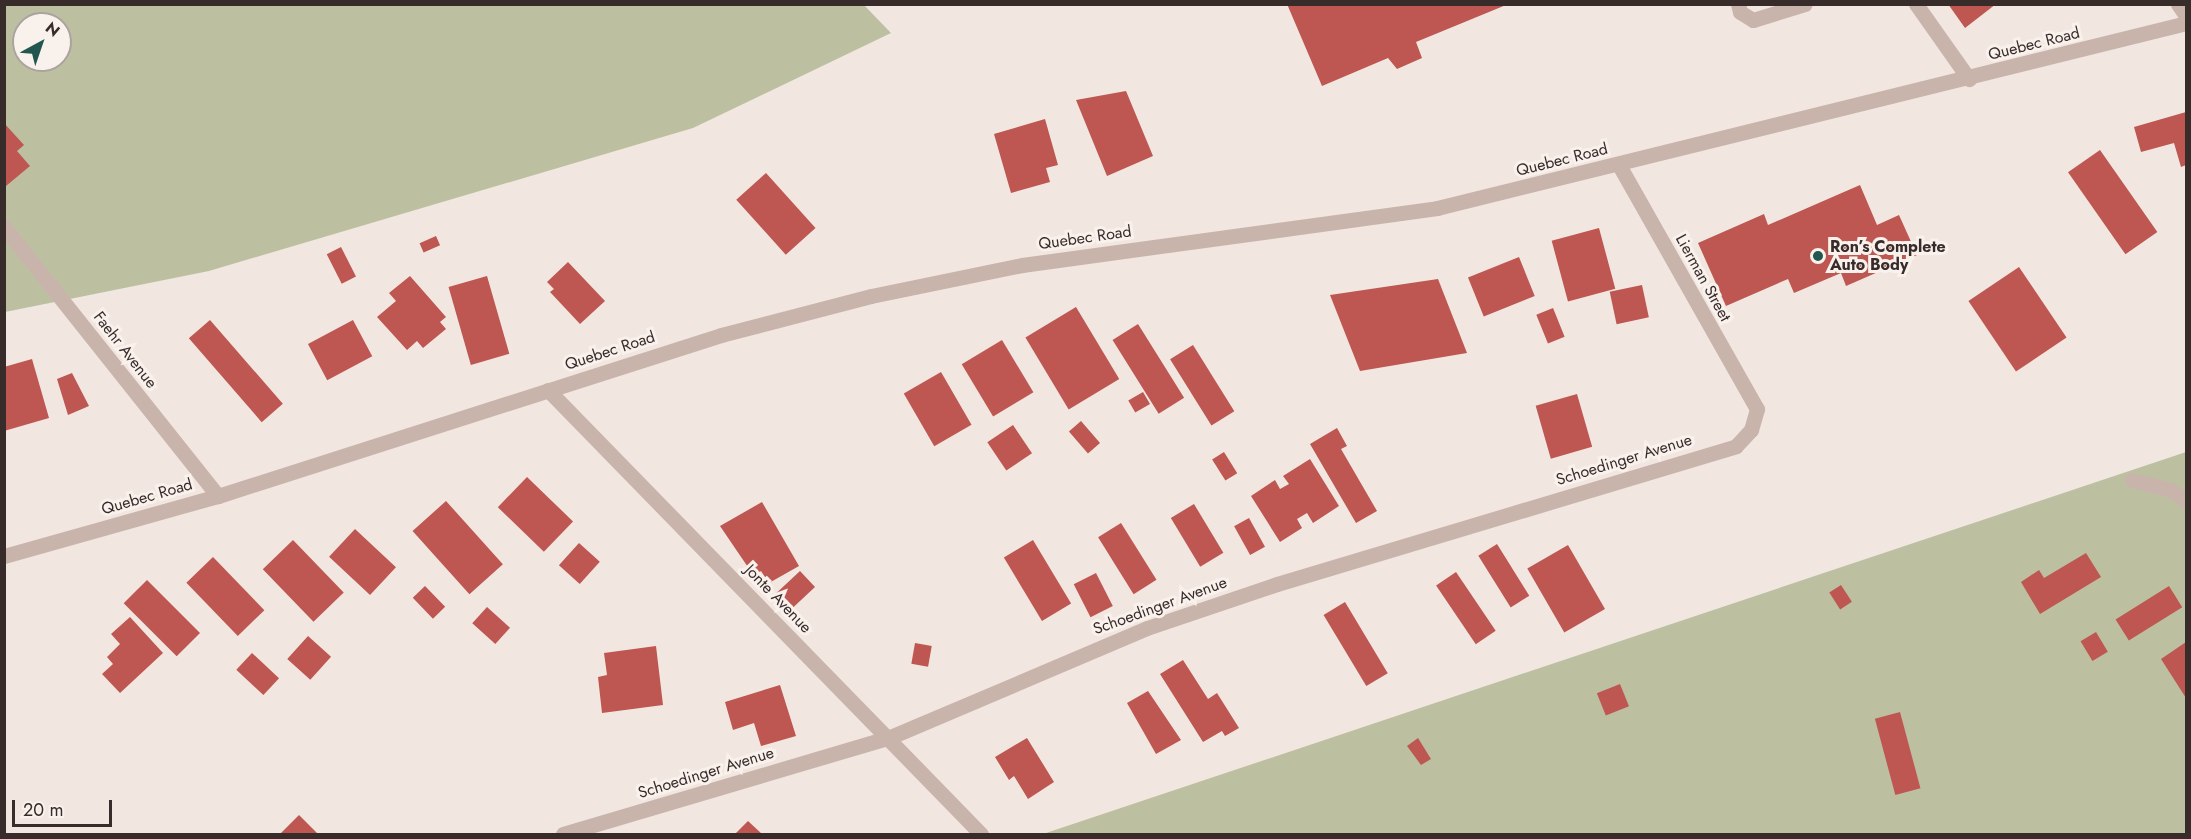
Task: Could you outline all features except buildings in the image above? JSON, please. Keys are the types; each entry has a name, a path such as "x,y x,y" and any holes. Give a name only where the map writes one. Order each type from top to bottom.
{"street":[{"path":"1738,4 1740,12 1753,20 1805,4"},
{"path":"1916,4 1969,79"},
{"path":"2178,4 2187,16"},
{"name":"Quebec Road","path":"4,556 218,496 722,334 871,296 1022,265 1437,208 1969,79 2187,23"},
{"name":"Lierman Street","path":"1619,165 1757,409"},
{"name":"Faehr Avenue","path":"4,227 218,496"},
{"name":"Jonte Avenue","path":"548,390 981,834"},
{"name":"Schoedinger Avenue","path":"563,834 888,738 1020,679 1158,624 1288,580 1722,452 1736,446 1750,429 1757,409"},
{"path":"2132,480 2171,490 2187,501"}],"green space":[{"path":"863,4 891,33 693,128 209,271 5,312 5,5"},
{"path":"2186,452 2186,834 1043,834"}],"place":[{"name":"Ron’s Complete Auto Body","path":"1818,256"}]}
